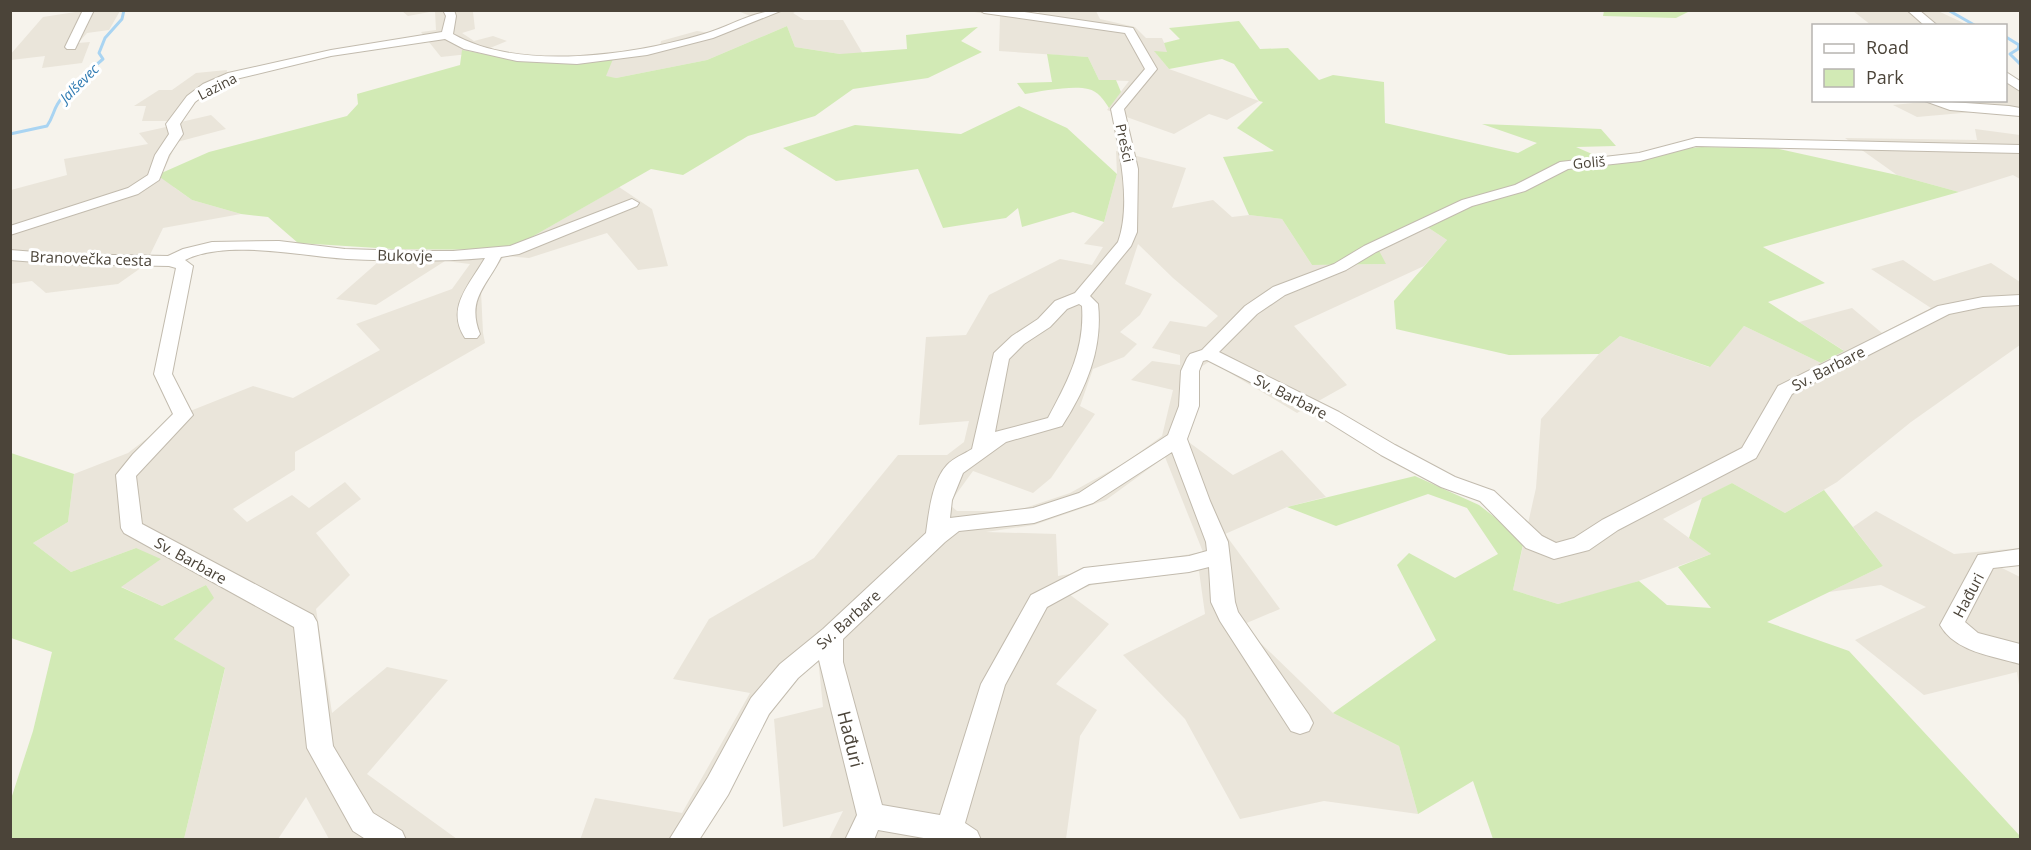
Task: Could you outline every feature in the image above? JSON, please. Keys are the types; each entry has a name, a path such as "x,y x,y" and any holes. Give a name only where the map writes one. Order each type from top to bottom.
{"street":[{"path":"71,47 89,10"},
{"path":"448,10 451,16 447,35 468,47 517,57 577,60 643,53 709,36 778,10"},
{"name":"Prešci","path":"981,452 1000,357 1018,340 1044,323 1061,304 1081,297 1125,243 1129,232 1131,169 1117,109 1151,69 1129,30 984,10"},
{"path":"1912,10 1930,24"},
{"name":"Lazina","path":"10,231 133,191 154,177 162,155 176,134 173,124 191,99 216,83 260,68 331,53 447,35"},
{"path":"2007,77 2020,87"},
{"path":"1936,102 1952,106 2003,108 2020,112"},
{"name":"Goliš","path":"1208,354 1251,310 1279,291 1340,267 1370,249 1467,203 1520,188 1565,165 1640,157 1696,142 2020,149"},
{"name":"Bukovje","path":"171,261 189,252 212,247 279,246 345,254 407,256 453,256 513,251 632,203"},
{"path":"471,334 465,314 473,289 490,265 495,253"},
{"name":"Branovečka cesta","path":"10,255 61,259 171,261"},
{"name":"Sv. Barbare","path":"171,261 185,266 163,374 183,415 168,434 142,454 126,476 132,528 304,622 320,748 363,822 392,840"},
{"path":"937,536 941,500 955,469 999,437 1055,422 1089,356 1093,325 1090,304 1081,297"},
{"name":"Sv. Barbare","path":"1208,354 1332,417 1448,482 1487,496 1534,542 1554,551 1581,544 1610,525 1749,453 1785,390 1944,310 1983,302 2020,300"},
{"path":"1208,354 1196,358 1190,371 1189,406 1178,439 1199,501 1217,543 1223,602 1228,615 1300,723"},
{"name":"Sv. Barbare","path":"683,840 718,786 760,706 789,670 831,636 937,536 954,524 1034,515 1086,498 1178,439"},
{"path":"865,828 958,834 993,684 1039,601 1084,576 1189,564 1219,556"},
{"name":"Hađuri","path":"2020,557 1986,561 1952,625 1970,640 2020,654"},
{"name":"Hađuri","path":"831,636 831,662 865,828"}],"shaded area":[{"path":"82,11 120,11 109,30 87,33 78,43 90,42 82,63 42,68 45,56 11,60 10,55 43,17"},
{"path":"402,11 435,11 408,16"},
{"path":"435,11 477,11 473,12 475,29 462,33 474,41 493,36 507,41 478,53 441,57 421,32 436,30"},
{"path":"738,11 797,11 793,13 804,20 843,20 863,54 840,54 795,47 787,26 707,60 616,78 605,77 615,53 660,46 661,41 697,31 711,33 750,16"},
{"path":"968,11 1039,14 1038,11 1096,11 1100,19 1135,27 1146,38 1162,38 1168,52 1155,52 1169,69 1259,101 1227,120 1209,114 1174,134 1107,110 1129,81 1099,80 1088,57 999,51 1000,16"},
{"path":"1853,11 1938,11 1966,24 1870,24"},
{"path":"227,70 225,83 201,96 181,122 211,115 226,129 177,142 163,172 175,188 192,200 241,214 163,228 145,265 118,284 46,293 32,281 11,284 11,190 67,175 64,159 148,144 139,133 166,127 167,121 142,121 146,106 134,106 159,90 172,90 196,73"},
{"path":"2007,73 2020,83 2020,115 1996,110 1917,117 1893,105 1923,102 2007,102"},
{"path":"1975,129 2020,135 2020,179 2013,175 1959,192 1897,175 1845,138 1977,140"},
{"path":"1116,151 1186,168 1172,208 1213,200 1232,217 1249,215 1282,219 1312,265 1385,264 1374,241 1418,221 1447,240 1424,266 1294,326 1347,385 1297,413 1210,361 1195,371 1186,440 1233,475 1282,450 1326,497 1287,507 1225,534 1280,609 1242,625 1333,713 1399,746 1418,814 1324,801 1240,819 1185,719 1123,655 1205,614 1199,571 1092,585 1069,594 1109,624 1056,684 1097,710 1080,736 1066,839 829,839 843,811 783,827 774,719 823,707 818,658 788,688 756,735 697,839 580,840 595,798 682,813 750,693 673,679 709,619 814,558 898,455 947,455 964,442 969,421 919,425 926,337 966,335 989,295 1060,259 1092,265 1103,247 1084,244 1104,222 1117,174","holes":["1138,244 1173,278 1218,316 1206,327 1170,321 1152,348 1180,355 1180,365 1152,361 1131,380 1173,390 1162,436 1126,462 1070,493 1016,511 957,511 949,504 973,471 1033,493 1051,478 1095,414 1080,406 1093,369 1124,357 1137,344 1120,332 1140,315 1152,294 1125,284","1165,457 1203,552 1058,576 1056,534 986,532 1034,525 1106,500"]},
{"path":"619,187 652,209 668,266 638,270 607,233 529,258 504,256 481,291 485,343 295,452 295,470 233,509 247,522 292,495 309,508 345,482 361,499 316,533 350,575 316,609 332,713 387,667 448,680 367,774 457,839 329,839 306,797 278,839 184,839 225,669 174,639 213,598 206,585 162,606 120,586 136,548 71,572 33,543 68,522 74,474 128,453 175,417 253,386 293,398 380,350 356,324 452,289 470,264 445,261 376,305 336,299 393,249 509,250"},
{"path":"1903,260 1934,281 1991,263 2020,282 2020,345 1911,422 1837,482 1785,513 1732,483 1663,519 1711,554 1625,586 1558,604 1513,590 1536,488 1541,419 1599,354 1620,336 1709,367 1744,326 1821,363 1843,350 1799,322 1852,308 1882,333 1931,308 1871,269"},
{"path":"1876,511 1954,554 2020,548 2020,563 1998,566 2020,577 2020,691 2017,672 1924,695 1855,640 1926,607 1881,585 1829,592 1883,566 1853,527"}],"green space":[{"path":"1604,10 1690,11 1676,18 1603,16"},
{"path":"1239,21 1260,49 1288,48 1319,80 1333,75 1384,82 1385,123 1518,153 1537,143 1482,124 1601,129 1616,146 1576,147 1599,157 1701,147 1775,148 1897,175 1959,192 1763,247 1825,283 1768,302 1844,351 1821,363 1744,326 1710,367 1620,336 1599,354 1509,355 1396,329 1394,301 1447,240 1418,221 1374,241 1386,264 1312,265 1282,219 1249,215 1223,157 1274,151 1237,128 1263,102 1259,101 1234,64 1222,59 1169,69 1154,51 1167,52 1164,43 1180,39 1169,28"},
{"path":"787,26 795,47 840,54 907,49 906,35 978,27 961,41 982,52 928,78 853,89 815,116 748,136 683,175 651,169 509,250 393,249 298,243 268,217 241,214 192,200 157,175 209,152 347,116 358,104 357,94 460,65 462,50 528,62 613,59 606,76 616,78 707,60"},
{"path":"1047,54 1088,57 1099,80 1116,80 1121,92 1109,108 1098,94 1082,88 1025,94 1017,83 1052,82"},
{"path":"1019,106 1067,128 1117,174 1104,222 1073,212 1022,227 1018,208 1006,218 943,228 918,169 836,181 783,148 855,125 961,134"},
{"path":"11,453 74,474 68,522 33,543 71,572 136,548 161,559 121,587 162,606 206,585 214,598 174,639 225,668 184,839 11,839 11,799 33,731 52,652 11,638"},
{"path":"1415,476 1479,505 1524,540 1513,590 1558,604 1639,581 1667,605 1711,608 1678,567 1711,554 1689,538 1702,498 1732,483 1785,513 1824,490 1883,566 1767,622 1849,651 2020,836 2020,839 1493,839 1473,781 1418,814 1399,746 1333,713 1436,640 1397,565 1409,553 1455,578 1498,554 1467,508 1428,494 1336,526 1287,507"}],"waterway":[{"name":"Jalševec","path":"10,134 47,126 65,94 97,69 95,66 103,59 99,53 105,38 122,19 124,10"},
{"path":"1948,10 1972,24"},
{"path":"2007,38 2019,45 2018,49 2010,54 2020,64"}]}
